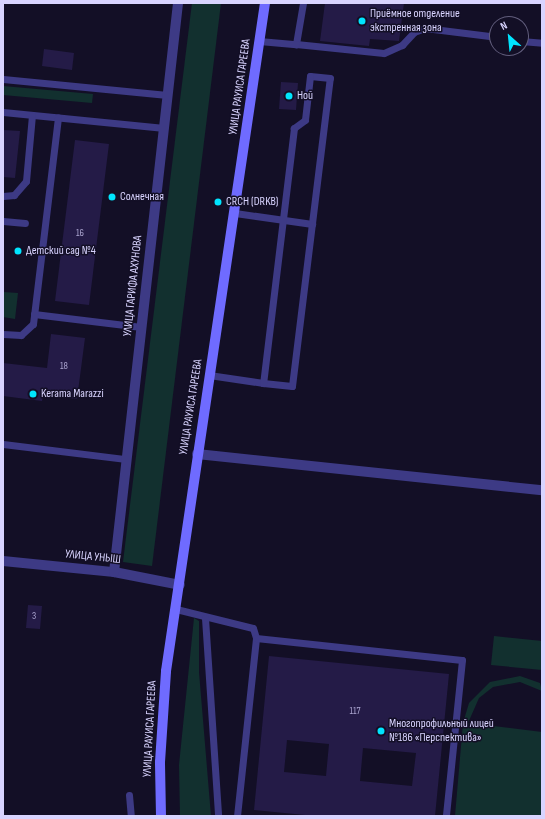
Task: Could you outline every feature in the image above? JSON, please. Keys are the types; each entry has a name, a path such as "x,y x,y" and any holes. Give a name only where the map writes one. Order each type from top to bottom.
{"street":[{"name":"УЛИЦА ГАРИФА АХУНОВА","path":"114,572 178,3"},
{"name":"УЛИЦА РАУИСА ГАРЕЕВА","path":"161,816 163,717 176,609 197,454 235,213 265,3"},
{"path":"197,454 542,490"},
{"name":"УЛИЦА УНЫШ","path":"3,561 114,572 180,585"}],"lane":[{"path":"296,44 303,3"},
{"path":"259,41 384,53 402,45 414,32 425,28 489,36"},
{"path":"529,42 542,43"},
{"path":"210,375 264,383 292,386 330,78 310,76 305,120 294,128 264,383"},
{"path":"3,79 167,95"},
{"path":"3,112 164,128"},
{"path":"3,196 14,195 26,181 32,115"},
{"path":"3,334 26,332 33,324 58,118"},
{"path":"235,213 312,224"},
{"path":"3,221 25,223"},
{"path":"34,314 141,327"},
{"path":"3,444 126,459"},
{"path":"176,609 205,618 253,628 256,638 237,816"},
{"path":"205,618 218,816"},
{"path":"256,638 462,660 446,816"},
{"path":"129,795 132,816"}],"green space":[{"path":"192,3 221,3 152,566 123,562"},
{"path":"3,86 93,94 92,103 3,95"},
{"path":"3,292 18,293 15,319 3,317"},
{"path":"194,618 199,621 199,672 211,816 180,816 179,765"},
{"path":"494,636 542,641 542,670 491,665"},
{"path":"520,676 540,683 542,691 520,682 493,687 479,698 468,723 542,732 542,816 455,816 463,723 469,703 490,682"}],"building":[{"name":"Приёмное отделение экстренная зона","path":"325,3 404,3 399,41 370,39 369,46 320,41"},
{"path":"44,49 74,53 72,70 42,66"},
{"path":"281,82 298,83 296,110 279,109"},
{"path":"3,130 20,131 15,178 3,177"},
{"path":"75,140 109,144 89,305 55,301"},
{"path":"51,334 85,338 77,399 43,395 42,401 3,396 3,363 47,368"},
{"path":"28,605 42,606 40,629 26,628"},
{"path":"269,656 449,674 435,816 315,816 254,810","holes":["287,740 329,744 326,776 284,772","363,748 416,753 412,786 360,781"]}],"place":[{"name":"Приёмное отделение экстренная зона","path":"362,21"},
{"name":"Ной","path":"289,96"},
{"name":"Солнечная","path":"112,197"},
{"name":"CRCH (DRKB)","path":"218,202"},
{"name":"Детский сад №4","path":"18,251"},
{"name":"Kerama Marazzi","path":"33,394"},
{"name":"Многопрофильный лицей №186 «Перспектива»","path":"381,731"}]}
